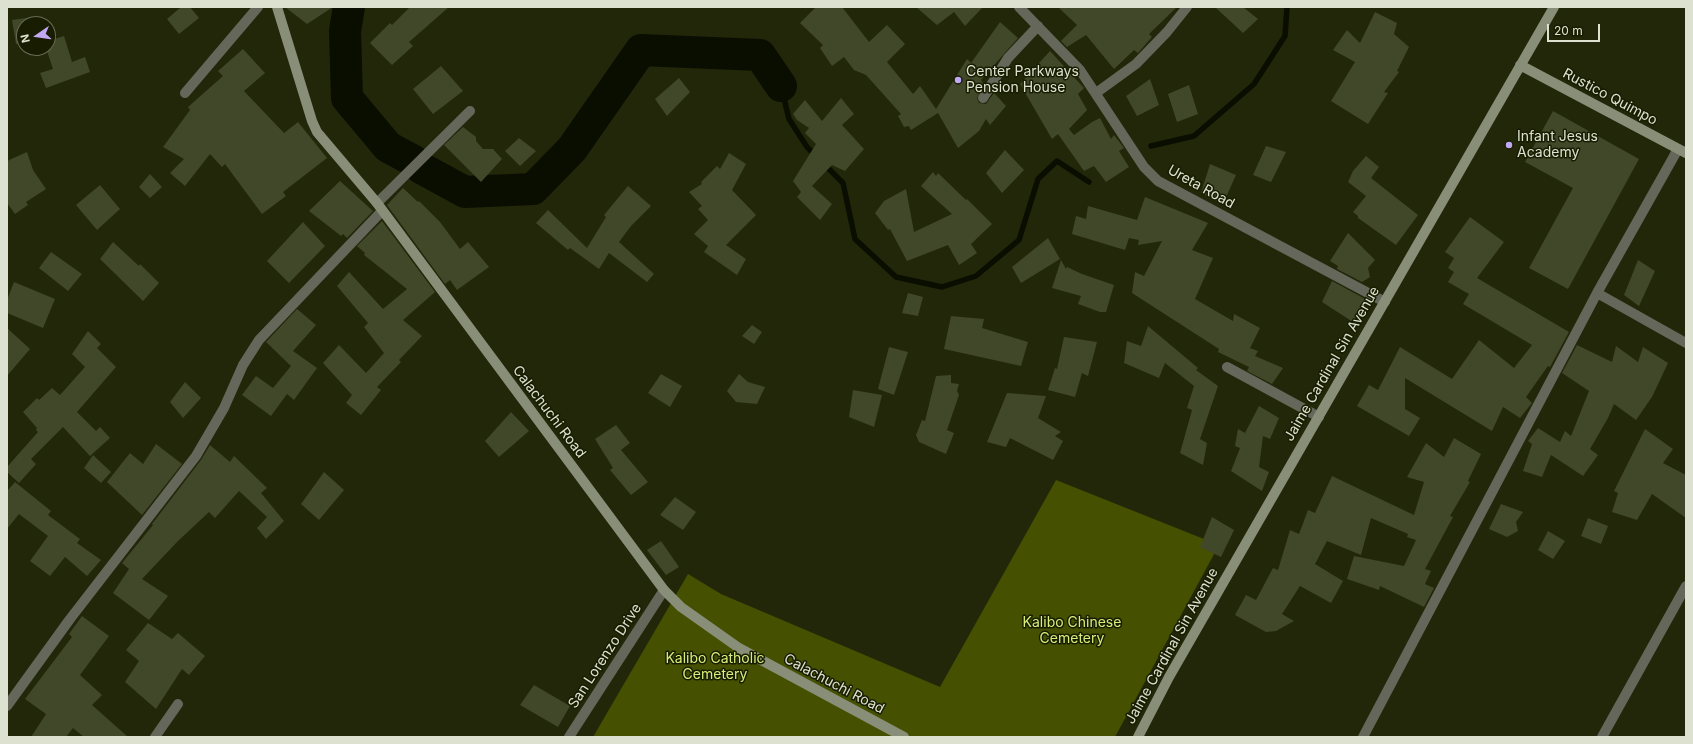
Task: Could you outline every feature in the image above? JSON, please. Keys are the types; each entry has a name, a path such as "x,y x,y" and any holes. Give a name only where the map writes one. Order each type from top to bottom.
{"street":[{"path":"185,93 258,7"},
{"name":"Calachuchi Road","path":"277,7 312,122 317,132 380,207 664,590 681,607 739,648 904,737"},
{"name":"Ureta Road","path":"1018,7 1080,70 1144,167 1158,181 1384,302"},
{"path":"1096,93 1136,64 1167,32 1187,7"},
{"name":"Jaime Cardinal Sin Avenue","path":"1138,737 1169,676 1554,7"},
{"path":"983,98 1008,58 1038,26"},
{"name":"Rustico Quimpo","path":"1520,65 1682,151"},
{"path":"7,706 70,619 196,456 224,408 243,365 259,340 470,111"},
{"path":"1363,737 1597,293 1682,151"},
{"path":"1597,293 1686,343"},
{"path":"1227,367 1319,416"},
{"path":"1602,737 1686,586"},
{"name":"San Lorenzo Drive","path":"569,737 664,590"},
{"path":"155,737 178,704"}],"green space":[{"path":"1056,480 1219,545 1115,737 593,737 688,574 721,594 940,687"}],"building":[{"path":"181,7 190,7 199,18 179,34 167,19"},
{"path":"285,7 333,7 307,24"},
{"path":"410,7 449,7 409,42 413,46 392,65 370,43 390,23 392,25"},
{"path":"816,7 842,7 869,42 887,25 905,44 887,62 913,94 920,86 936,109 967,59 971,63 1000,22 1018,38 981,80 984,84 977,98 979,103 986,104 994,93 1006,106 990,125 986,119 979,131 958,148 938,113 911,130 909,126 904,127 898,116 901,114 866,75 854,70 844,57 832,66 820,48 823,45 800,23"},
{"path":"916,7 983,7 965,26 954,12 937,25"},
{"path":"1058,7 1177,7 1149,34 1152,37 1138,53 1134,50 1114,69 1086,35 1067,47 1061,41 1077,25"},
{"path":"1215,7 1243,7 1258,19 1243,33"},
{"path":"1375,12 1397,23 1394,34 1409,47 1397,71 1399,72 1384,92 1388,93 1368,124 1331,101 1355,62 1333,50 1347,30 1360,43"},
{"path":"16,19 16,44 12,20"},
{"path":"64,36 72,62 85,57 90,72 46,88 40,73 53,69 49,56 56,56 56,38"},
{"path":"243,49 265,73 244,91 284,133 298,122 327,158 283,192 286,196 262,214 225,164 222,167 210,154 185,186 170,173 184,159 163,147 190,110 188,107 223,76 218,71"},
{"path":"1050,51 1084,88 1078,94 1087,110 1069,129 1074,135 1100,118 1111,139 1114,135 1124,148 1119,151 1129,167 1106,182 1094,166 1084,171 1058,134 1052,139 1020,84"},
{"path":"441,66 463,91 433,114 413,89"},
{"path":"679,78 690,92 667,116 655,99"},
{"path":"1150,79 1159,105 1137,116 1126,96"},
{"path":"1189,85 1198,114 1177,122 1168,94"},
{"path":"841,98 854,114 842,125 864,149 845,171 832,165 812,186 832,204 820,220 797,197 801,192 793,181 816,144 805,133 809,128 797,120 793,114 805,100 822,121"},
{"path":"1553,111 1639,159 1568,289 1529,268 1573,188 1525,162"},
{"path":"463,127 476,137 476,141 483,149 493,149 502,159 481,182 444,145"},
{"path":"519,138 536,151 520,166 505,151"},
{"path":"1266,146 1286,152 1271,182 1253,175"},
{"path":"1005,150 1024,170 1002,193 986,173"},
{"path":"27,152 33,170 46,189 26,202 28,205 15,214 7,203 7,161"},
{"path":"729,153 746,164 732,190 756,215 726,245 746,259 737,275 704,252 708,246 694,234 708,220 698,209 702,206 689,192 702,184 701,182 717,166 720,169"},
{"path":"1366,156 1379,167 1371,178 1418,215 1396,245 1358,218 1358,216 1353,212 1366,196 1348,182 1353,171"},
{"path":"1210,164 1236,175 1223,204 1201,193"},
{"path":"933,172 936,176 938,173 992,224 971,244 977,253 959,265 948,245 907,261 890,229 888,230 875,213 884,201 906,189 914,232 952,214 921,186"},
{"path":"150,174 162,187 150,198 139,187"},
{"path":"340,181 373,211 347,238 343,234 341,236 309,211"},
{"path":"100,185 120,209 97,230 76,205"},
{"path":"628,186 651,206 631,226 619,242 654,274 647,282 609,253 599,269 570,248 568,250 536,223 548,210 587,248 606,217 604,215"},
{"path":"403,188 418,202 419,201 440,222 460,249 468,242 489,267 457,290 450,280 445,284 387,205"},
{"path":"1145,197 1208,223 1192,250 1213,258 1195,299 1233,321 1234,314 1260,328 1250,348 1258,351 1255,356 1283,368 1272,384 1247,371 1249,367 1218,352 1219,349 1132,293 1135,272 1144,276 1162,241 1138,245 1139,240 1129,238 1125,250 1072,234 1076,216 1086,219 1088,206 1137,220"},
{"path":"1470,217 1504,242 1477,278 1569,332 1550,367 1548,366 1526,397 1532,403 1520,418 1503,407 1492,431 1405,378 1405,409 1420,418 1409,436 1357,406 1369,385 1378,390 1400,347 1452,379 1479,340 1514,368 1532,345 1463,304 1469,294 1448,282 1454,272 1448,268 1454,258 1445,252"},
{"path":"382,221 435,292 403,320 422,336 399,360 401,362 377,387 381,390 361,415 346,403 352,395 323,363 339,345 366,373 384,353 364,327 368,323 337,286 349,272 383,309 407,289 364,255 365,253 357,246"},
{"path":"303,222 325,246 289,283 267,261"},
{"path":"1348,233 1375,260 1368,268 1370,277 1362,282 1337,269 1338,266 1330,261"},
{"path":"1048,238 1060,259 1021,283 1012,267"},
{"path":"113,242 139,266 140,264 159,283 143,301 100,259"},
{"path":"51,252 82,274 68,291 39,268"},
{"path":"1061,260 1066,269 1067,267 1114,285 1106,312 1100,312 1078,304 1081,296 1052,288"},
{"path":"1638,260 1655,271 1639,306 1624,295"},
{"path":"1332,281 1367,300 1353,322 1322,302"},
{"path":"14,282 55,299 43,328 7,313 7,300"},
{"path":"908,293 923,297 918,316 902,313"},
{"path":"297,309 316,325 293,351 317,368 294,400 287,394 271,416 242,395 256,376 273,388 291,366 266,342"},
{"path":"951,316 984,319 982,328 1028,342 1021,366 944,349"},
{"path":"752,325 762,332 754,344 742,336"},
{"path":"1148,326 1198,368 1196,370 1218,386 1200,439 1207,443 1203,465 1180,453 1192,410 1187,408 1194,386 1165,363 1159,378 1124,363 1127,341 1141,346"},
{"path":"7,328 30,349 7,376"},
{"path":"88,331 101,344 97,348 116,367 77,412 96,431 100,427 110,438 90,456 63,427 31,459 36,464 19,483 7,472 7,467 38,432 36,430 37,428 23,412 37,398 39,400 52,388 60,395 85,367 72,354"},
{"path":"1064,337 1097,342 1088,376 1082,373 1075,397 1048,390 1055,368 1057,369"},
{"path":"1577,345 1612,362 1616,346 1638,362 1643,347 1668,363 1652,397 1636,420 1614,404 1608,418 1590,449 1598,455 1583,476 1551,455 1542,477 1523,471 1532,444 1528,441 1538,428 1560,442 1565,431 1571,436 1589,391 1562,373"},
{"path":"889,347 908,352 894,395 878,389"},
{"path":"661,374 682,386 670,407 648,393"},
{"path":"739,374 748,382 765,387 757,404 736,402 727,391"},
{"path":"951,375 951,383 959,384 957,391 959,395 947,430 954,433 946,454 919,442 916,435 922,420 925,421 936,376"},
{"path":"185,382 201,398 183,418 170,402"},
{"path":"853,390 882,395 874,427 849,417"},
{"path":"1007,393 1046,396 1038,418 1061,432 1055,436 1063,441 1053,460 1010,438 1006,447 987,442"},
{"path":"1259,406 1279,418 1270,439 1263,436 1259,467 1269,472 1262,491 1231,471 1240,448 1235,446 1238,429 1245,433"},
{"path":"511,412 529,431 499,457 485,441"},
{"path":"616,425 630,443 621,450 648,482 631,495 610,470 613,468 595,439"},
{"path":"1645,429 1673,449 1663,463 1686,475 1686,518 1652,494 1637,520 1612,512 1618,493 1614,491"},
{"path":"1454,438 1481,454 1468,481 1470,482 1450,516 1453,517 1425,569 1431,571 1425,584 1434,588 1424,607 1380,586 1379,590 1347,579 1354,556 1404,566 1416,540 1407,537 1408,534 1371,518 1361,555 1327,541 1315,564 1343,581 1331,603 1300,586 1282,614 1294,621 1276,631 1266,632 1235,615 1246,595 1256,600 1273,568 1278,570 1290,530 1299,534 1308,510 1315,513 1332,476 1414,515 1424,482 1407,477 1426,443 1444,457"},
{"path":"156,444 182,464 142,515 107,482 130,453 143,464"},
{"path":"210,445 230,462 234,456 267,488 261,493 284,521 266,539 257,528 267,517 239,491 215,518 209,512 178,541 142,579 168,596 149,620 113,593 129,569 122,563 153,525 152,524 201,460"},
{"path":"93,455 111,472 101,483 84,468"},
{"path":"324,472 344,490 319,520 301,504"},
{"path":"15,482 51,511 48,515 80,539 77,543 101,560 87,576 65,557 50,576 30,561 48,536 19,514 7,529 7,491"},
{"path":"675,497 696,512 683,530 660,515"},
{"path":"1501,504 1523,512 1516,522 1518,531 1507,537 1489,529"},
{"path":"1212,517 1234,530 1221,557 1200,547"},
{"path":"1588,518 1608,526 1601,544 1581,536"},
{"path":"1548,531 1565,541 1553,559 1538,550"},
{"path":"661,541 679,567 666,575 647,550"},
{"path":"82,616 109,636 80,675 102,695 92,705 128,737 84,737 73,728 66,737 31,737 46,714 25,699 72,637 69,634"},
{"path":"148,623 172,639 178,633 205,656 189,675 182,669 156,709 125,682 139,661 126,650"},
{"path":"534,685 570,706 558,727 520,705"}],"waterway":[{"path":"349,7 345,31 347,98 388,147 414,161"},
{"path":"1151,146 1194,136 1254,84 1285,36 1287,7"},
{"path":"421,168 465,192 533,189 572,149 641,50 760,55 781,86"},
{"path":"781,86 789,119 807,147 816,156"},
{"path":"824,164 843,183 855,239 896,277 942,287 976,276 1019,240 1038,179 1057,161 1089,182"}],"place":[{"name":"Center Parkways Pension House","path":"958,80"},
{"name":"Infant Jesus Academy","path":"1509,145"}],"park label":[{"name":"Kalibo Chinese Cemetery","path":"1072,632"},
{"name":"Kalibo Catholic Cemetery","path":"715,668"}]}
